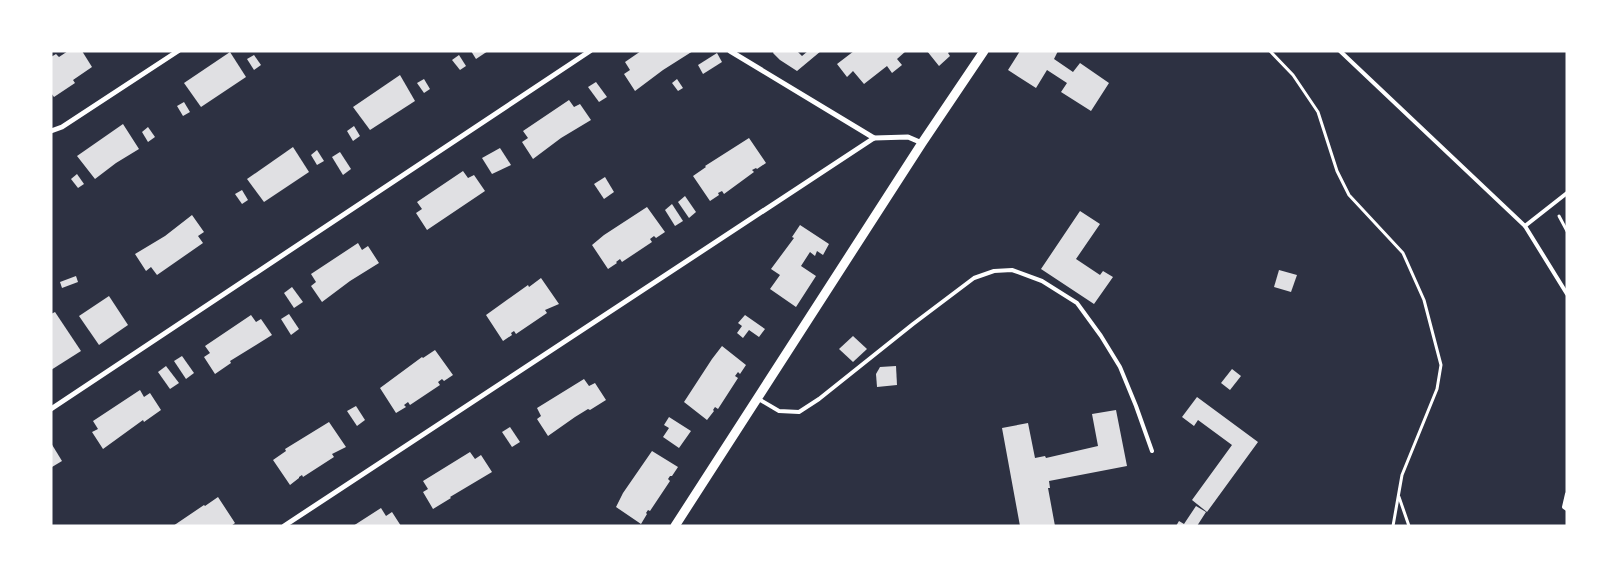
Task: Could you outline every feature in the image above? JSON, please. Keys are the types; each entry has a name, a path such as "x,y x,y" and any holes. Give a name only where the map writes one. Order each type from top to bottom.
{"street":[{"path":"51,131 62,127 178,51"},
{"path":"51,409 590,51"},
{"path":"730,51 874,138"},
{"path":"675,526 922,143 984,51"},
{"path":"284,526 874,138 908,137 922,143"}],"lane":[{"path":"1340,51 1525,226 1567,294"},
{"path":"1525,226 1567,193"},
{"path":"757,398 779,412 799,412 820,399 913,324 974,278 994,272 1012,270 1042,281 1077,303 1101,336 1120,367 1152,451"},
{"path":"1567,494 1564,507 1567,509"}],"path":[{"path":"1270,51 1293,75 1318,112 1336,171 1349,194 1403,252 1424,300 1441,365 1437,390 1402,475 1393,526"},
{"path":"1398,496 1409,526"}],"building":[{"path":"68,51 82,51 92,67 73,80 75,83 54,97 51,93 51,57 56,54 59,57"},
{"path":"471,51 488,51 476,59"},
{"path":"641,51 693,51 635,91 624,74 630,70 625,62"},
{"path":"774,51 797,51 802,56 808,51 821,51 797,71 780,60 773,53"},
{"path":"854,51 906,51 897,59 902,65 892,73 887,66 864,84 853,71 847,77 837,64"},
{"path":"927,51 950,51 948,53 950,56 939,66"},
{"path":"1020,51 1058,51 1054,59 1073,72 1080,63 1109,83 1091,111 1061,92 1067,83 1047,70 1036,88 1008,70"},
{"path":"230,52 246,77 201,107 184,83"},
{"path":"717,53 722,62 703,74 698,65"},
{"path":"254,55 261,65 254,70 247,59"},
{"path":"459,55 466,66 460,70 452,60"},
{"path":"400,75 415,101 370,130 353,107"},
{"path":"424,79 430,89 424,93 417,83"},
{"path":"677,79 683,88 678,91 672,83"},
{"path":"596,82 607,97 599,102 588,87"},
{"path":"569,100 574,107 580,104 591,120 561,138 533,159 522,142 528,138 523,131"},
{"path":"184,102 190,112 183,116 177,106"},
{"path":"123,124 139,149 95,179 77,156"},
{"path":"354,126 360,136 353,141 347,131"},
{"path":"148,127 155,137 148,142 142,132"},
{"path":"749,138 766,163 752,170 754,172 724,194 722,191 718,193 719,195 710,201 693,176 705,166"},
{"path":"293,147 309,172 264,202 247,179"},
{"path":"500,148 511,165 492,174 482,158"},
{"path":"317,150 324,161 317,165 311,155"},
{"path":"340,152 351,169 343,175 332,157"},
{"path":"463,171 468,178 474,175 485,191 427,230 416,213 422,209 417,202"},
{"path":"77,174 84,184 78,188 71,179"},
{"path":"605,177 614,192 604,199 594,184"},
{"path":"242,190 248,200 242,204 235,194"},
{"path":"685,196 696,212 689,218 678,202"},
{"path":"672,204 683,221 675,226 665,210"},
{"path":"647,207 665,232 656,238 654,236 650,239 652,242 622,262 620,259 608,269 592,245"},
{"path":"1080,211 1100,224 1076,259 1100,275 1103,271 1113,277 1094,304 1041,269"},
{"path":"192,215 204,232 198,236 203,243 157,275 151,267 146,271 135,254 165,236"},
{"path":"800,225 829,244 823,255 817,251 815,256 810,252 801,266 816,276 796,307 770,289 780,275 771,269 794,238 792,237"},
{"path":"358,243 362,250 368,246 379,263 350,281 322,302 311,286 316,282 311,274"},
{"path":"1279,270 1297,275 1291,292 1274,287"},
{"path":"76,276 78,282 62,288 60,282"},
{"path":"541,278 559,304 545,310 547,313 516,334 514,331 511,333 512,335 503,341 486,315"},
{"path":"292,287 303,302 294,308 284,293"},
{"path":"109,296 128,325 99,345 79,316"},
{"path":"55,312 81,351 51,370 51,314"},
{"path":"289,314 299,329 291,335 281,319"},
{"path":"251,315 256,322 261,319 272,335 230,361 231,363 215,374 204,357 210,353 205,346"},
{"path":"745,315 765,329 759,337 749,330 743,338 737,333 742,326 738,323"},
{"path":"853,336 867,349 853,362 839,349"},
{"path":"722,346 746,365 740,374 738,372 735,376 738,378 718,409 715,407 707,420 684,402"},
{"path":"435,350 453,375 444,381 442,379 438,382 440,385 410,405 408,402 404,405 406,407 396,413 380,388 422,357"},
{"path":"182,356 194,373 186,379 174,361"},
{"path":"166,366 179,383 170,389 158,372"},
{"path":"896,366 897,385 877,387 876,374 880,367"},
{"path":"1232,369 1241,376 1230,390 1221,383"},
{"path":"584,379 589,386 595,383 606,400 575,417 548,436 537,419 541,416 537,408"},
{"path":"140,390 144,397 150,393 161,410 144,422 143,420 103,449 92,432 98,429 93,421"},
{"path":"1197,397 1258,442 1207,512 1192,500 1232,445 1198,420 1194,426 1182,417"},
{"path":"356,406 365,420 357,426 347,411"},
{"path":"1116,410 1127,466 1049,481 1050,488 1048,488 1055,526 1020,526 1002,428 1028,423 1035,458 1045,456 1046,458 1098,446 1092,414"},
{"path":"669,417 691,431 679,448 663,437 669,428 664,425"},
{"path":"329,422 346,447 332,454 334,457 303,477 302,475 290,485 273,460 286,451 285,449"},
{"path":"510,427 520,442 512,447 502,432"},
{"path":"51,443 62,461 52,467 51,465"},
{"path":"652,451 678,467 668,479 670,481 650,511 648,510 641,524 616,507 623,493"},
{"path":"470,452 475,459 481,455 492,472 433,509 423,492 428,489 423,481"},
{"path":"218,497 235,523 231,526 173,526 204,505"},
{"path":"1196,506 1206,512 1197,526 1176,526 1179,521 1184,524"},
{"path":"381,508 386,516 392,512 401,526 353,526"}]}
